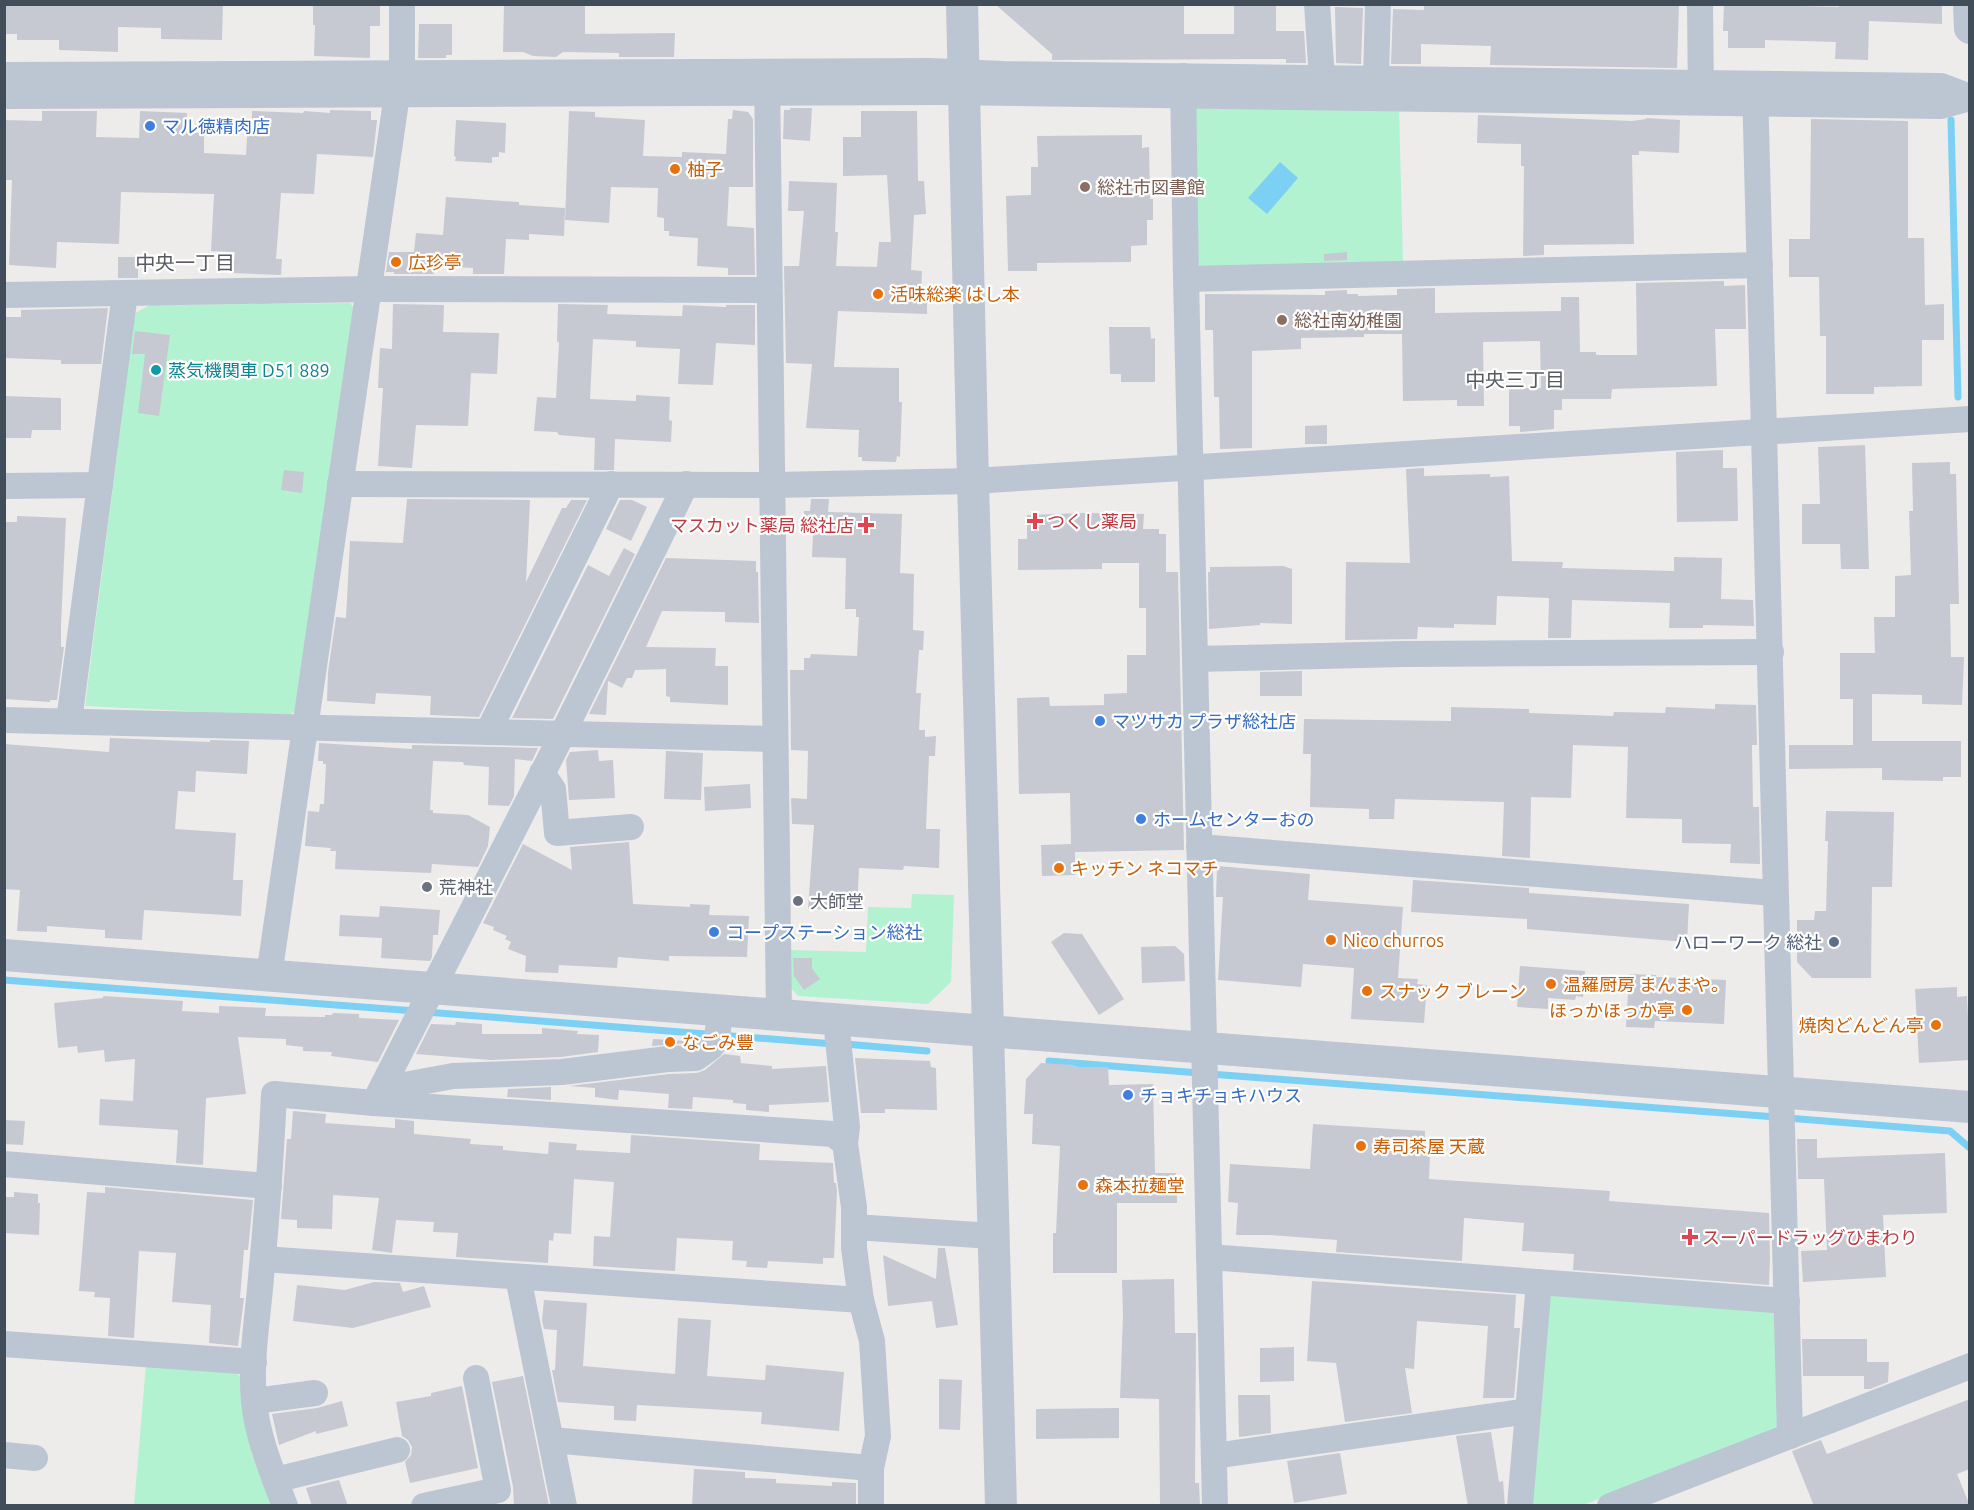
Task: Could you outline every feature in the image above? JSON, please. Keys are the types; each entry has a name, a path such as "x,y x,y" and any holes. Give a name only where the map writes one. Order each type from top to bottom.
{"street":[{"path":"269,976 399,84 402,60 402,4"},
{"path":"962,4 1001,1506"},
{"path":"1317,4 1323,87"},
{"path":"1376,79 1378,4"},
{"path":"1700,4 1701,93"},
{"path":"1969,4 1970,28"},
{"path":"4,75 399,84"},
{"path":"1323,87 1376,79 1701,93"},
{"path":"767,82 779,1015"},
{"path":"4,96 399,84 964,82 1701,93 1941,86 1970,98"},
{"path":"1183,85 1215,1506"},
{"path":"1756,93 1771,652 1774,893 1790,1436"},
{"path":"1186,279 1760,265"},
{"path":"4,295 369,289 770,290"},
{"path":"69,721 125,293"},
{"path":"340,484 772,485 973,481 1970,419"},
{"path":"488,732 611,484"},
{"path":"374,1103 563,734 686,484"},
{"path":"4,486 100,485"},
{"path":"1195,659 1415,654 1771,652"},
{"path":"4,720 775,739"},
{"path":"542,773 553,789 557,832 631,827"},
{"path":"1199,847 1774,893"},
{"path":"4,955 269,976 426,1005 718,1026 779,1015 838,1036 987,1032 1204,1064 1781,1108 1970,1107"},
{"path":"374,1103 399,1086 453,1076 562,1072 668,1059 696,1058 711,1047 718,1026"},
{"path":"838,1036 847,1127 845,1143 854,1207 854,1248 861,1300 872,1341 878,1436 871,1468 871,1506"},
{"path":"285,1506 259,1431 254,1401 254,1362 269,1186 274,1094 374,1103 833,1134 845,1143"},
{"path":"4,1164 269,1186"},
{"path":"854,1227 993,1236"},
{"path":"1209,1257 1787,1301"},
{"path":"263,1259 861,1300"},
{"path":"518,1277 564,1506"},
{"path":"1520,1506 1539,1282"},
{"path":"4,1344 254,1362"},
{"path":"1610,1506 1970,1366"},
{"path":"424,1506 498,1490 476,1378"},
{"path":"254,1401 315,1393"},
{"path":"1214,1456 1528,1411"},
{"path":"551,1440 871,1468"},
{"path":"275,1480 397,1450"},
{"path":"4,1455 35,1458"}],"green space":[{"path":"1203,100 1399,106 1403,263 1202,268 1194,259 1190,111"},
{"path":"350,303 355,309 300,706 289,716 85,706 135,313 150,305"},
{"path":"912,894 954,895 951,982 928,1004 798,996 788,985 789,950 866,952 868,907 911,908"},
{"path":"1551,1292 1769,1309 1778,1317 1782,1422 1775,1432 1583,1505 1526,1506 1542,1300"},
{"path":"146,1364 234,1370 244,1381 246,1418 252,1455 272,1505 134,1506"}],"water":[{"path":"1280,162 1298,178 1267,214 1248,198"}],"building":[{"path":"6,4 223,4 222,40 161,39 161,28 118,27 118,52 59,50 59,40 17,40 17,34 6,34"},
{"path":"313,4 380,4 380,26 370,26 370,58 314,56"},
{"path":"504,4 585,4 585,34 675,33 674,57 619,57 619,53 563,52 556,57 533,56 523,52 503,52"},
{"path":"995,4 1184,4 1184,34 1234,34 1234,4 1276,4 1276,31 1304,31 1306,63 1286,63 1286,59 1052,60 1052,54"},
{"path":"1424,4 1679,4 1677,68 1490,65 1491,46 1421,44 1421,64 1391,64 1393,9 1424,10"},
{"path":"1724,4 1839,7 1839,4 1942,4 1942,24 1869,21 1868,60 1835,59 1836,42 1765,40 1765,48 1728,48 1728,31 1723,31"},
{"path":"1335,7 1363,8 1361,64 1336,63"},
{"path":"419,24 452,24 452,55 446,55 446,58 418,58"},
{"path":"790,108 812,108 810,141 783,139 784,110 790,110"},
{"path":"330,110 371,111 371,120 377,120 373,157 317,154 314,194 281,193 276,259 282,259 281,275 233,273 235,252 211,251 214,194 121,192 119,244 57,242 56,268 9,265 12,180 4,180 4,120 42,121 42,111 97,111 96,137 139,138 140,111 187,113 185,132 204,133 204,153 246,155 248,121 252,122 252,111 330,113"},
{"path":"733,110 748,112 753,119 753,187 729,187 727,226 754,228 755,275 728,275 728,268 697,266 698,238 669,236 669,231 664,231 664,218 657,217 658,188 611,187 609,223 565,220 569,111 595,112 595,117 645,120 643,156 682,157 682,152 726,154 728,119 732,119"},
{"path":"861,111 917,111 918,181 924,181 926,214 914,215 911,270 922,271 921,294 927,295 927,314 838,311 834,367 899,368 899,402 902,402 900,457 897,456 896,462 862,461 862,457 858,457 859,430 806,428 812,364 786,363 784,266 799,266 804,211 788,211 789,181 837,183 836,266 877,267 879,242 891,242 887,175 843,176 843,137 861,137"},
{"path":"1478,115 1632,121 1646,118 1680,120 1679,153 1639,151 1639,155 1632,155 1634,244 1544,245 1544,255 1523,256 1524,166 1521,166 1521,144 1477,143"},
{"path":"1811,119 1908,121 1908,238 1924,238 1925,305 1944,304 1944,340 1922,340 1922,386 1874,387 1874,394 1826,394 1826,336 1820,336 1819,277 1789,277 1789,239 1810,239"},
{"path":"456,120 506,123 505,153 499,152 499,157 492,157 492,163 455,161"},
{"path":"1142,135 1142,148 1149,147 1150,199 1153,199 1153,220 1147,220 1147,245 1131,246 1131,262 1037,263 1037,271 1008,271 1006,196 1031,195 1031,167 1038,167 1037,136"},
{"path":"446,197 565,208 564,236 529,234 529,240 506,239 504,274 473,274 473,268 434,266 434,274 386,272 389,252 414,252 416,233 443,235"},
{"path":"1347,252 1347,260 1324,261 1324,254"},
{"path":"118,257 138,257 138,278 118,278"},
{"path":"1724,281 1724,286 1745,285 1746,329 1715,329 1717,386 1612,389 1611,399 1562,399 1562,410 1554,410 1554,429 1520,432 1520,426 1509,426 1509,388 1541,388 1540,341 1483,342 1484,406 1457,406 1457,400 1403,401 1402,334 1301,338 1301,349 1252,351 1252,448 1220,449 1219,397 1214,397 1213,330 1205,330 1205,294 1325,295 1325,291 1347,290 1347,294 1358,294 1358,296 1397,295 1397,289 1435,288 1435,313 1561,311 1561,297 1579,297 1580,352 1596,352 1596,355 1637,355 1636,283"},
{"path":"393,304 444,305 443,332 499,333 497,374 471,373 468,426 416,425 412,468 378,466 383,388 378,388 380,348 392,349"},
{"path":"558,304 608,305 607,314 676,316 682,316 683,305 726,307 726,305 755,305 755,345 716,343 713,385 678,384 680,349 636,347 636,341 593,339 590,399 636,401 636,395 670,397 669,420 672,421 671,442 615,439 614,470 594,470 595,438 534,431 537,397 556,398 559,343 557,341"},
{"path":"108,308 101,364 61,364 61,360 4,358 4,317 21,317 21,310"},
{"path":"1109,327 1150,327 1151,339 1155,338 1155,382 1121,382 1121,374 1110,374"},
{"path":"135,331 170,335 159,416 138,413 145,354 132,354"},
{"path":"4,396 61,398 61,430 32,430 31,438 4,438"},
{"path":"1327,425 1327,444 1305,444 1305,426"},
{"path":"1865,445 1869,569 1841,569 1840,544 1802,544 1802,504 1820,504 1818,447"},
{"path":"1723,450 1723,468 1737,468 1738,521 1677,522 1676,452"},
{"path":"1950,462 1950,474 1956,474 1959,604 1950,604 1951,657 1964,657 1962,705 1922,704 1922,695 1872,694 1872,741 1961,741 1961,777 1943,777 1943,781 1882,780 1882,768 1789,769 1789,745 1853,745 1853,699 1840,699 1840,653 1875,653 1874,617 1895,617 1895,576 1911,575 1909,511 1913,511 1912,463"},
{"path":"1424,468 1424,476 1490,474 1490,477 1509,476 1512,561 1563,562 1562,568 1674,571 1674,557 1722,558 1721,599 1753,600 1754,626 1703,625 1703,628 1669,628 1670,603 1572,600 1571,638 1548,638 1549,598 1497,596 1496,625 1454,624 1454,628 1418,627 1417,639 1345,640 1346,562 1410,563 1406,469"},
{"path":"284,470 304,472 302,493 281,490"},
{"path":"407,499 530,500 526,582 562,508 566,508 571,500 587,500 479,717 430,715 431,696 376,693 375,704 327,701 328,672 336,617 346,618 350,541 403,543"},
{"path":"811,499 829,499 828,512 902,514 900,573 914,574 913,630 924,631 923,650 919,650 916,693 921,693 919,730 925,730 925,737 936,736 935,756 929,756 926,829 940,829 939,868 904,866 903,870 859,868 857,910 808,909 814,825 792,824 791,798 807,799 808,751 791,750 790,670 804,670 804,658 810,658 811,654 857,656 859,617 856,617 856,609 845,609 846,558 812,557 813,534 804,534 804,511 810,511"},
{"path":"620,500 632,500 647,507 631,541 606,529"},
{"path":"1144,514 1143,529 1159,529 1159,534 1166,534 1166,572 1178,572 1184,850 1075,852 1075,875 1042,876 1041,845 1071,844 1070,793 1019,794 1017,698 1049,697 1050,706 1104,705 1104,694 1127,693 1127,655 1146,655 1146,608 1139,608 1139,563 1102,563 1102,569 1018,570 1018,539 1027,539 1027,515"},
{"path":"17,516 66,518 61,625 61,647 64,647 57,700 50,700 50,702 4,699 4,522 17,522"},
{"path":"624,548 635,554 553,719 512,718 588,565 609,576"},
{"path":"666,558 756,561 759,623 725,622 725,612 662,611 646,647 716,648 715,666 728,666 728,705 670,702 670,697 666,696 666,669 635,670 632,678 627,678 622,688 608,681 606,715 589,714"},
{"path":"1283,566 1292,569 1292,624 1260,623 1260,625 1209,629 1208,572 1210,572 1210,567"},
{"path":"1302,671 1302,696 1260,696 1260,672"},
{"path":"1715,704 1756,705 1757,745 1752,745 1753,807 1759,807 1760,864 1730,863 1731,844 1682,843 1682,819 1626,818 1628,747 1573,745 1571,798 1531,797 1530,858 1502,856 1504,802 1395,799 1394,819 1369,819 1369,809 1310,807 1311,754 1303,754 1304,719 1451,721 1451,707 1529,709 1529,713 1613,716 1614,712 1665,713 1666,707 1715,709"},
{"path":"110,738 210,742 210,740 249,741 247,774 196,771 195,792 178,791 175,829 236,833 233,880 243,880 241,916 144,910 142,940 105,938 105,930 47,926 47,932 17,931 20,890 4,889 4,744 109,752"},
{"path":"319,743 412,749 412,745 538,748 532,761 515,759 514,796 509,806 488,805 489,767 464,765 463,762 433,761 430,810 433,810 433,813 468,815 490,827 488,846 478,867 432,864 431,873 335,869 336,851 330,851 331,848 305,846 308,811 319,812 320,804 324,804 326,764 318,761"},
{"path":"598,750 599,761 613,760 615,798 569,800 566,760 570,752"},
{"path":"666,751 703,753 701,800 664,799"},
{"path":"750,784 751,808 705,811 704,787"},
{"path":"1826,811 1894,812 1892,887 1872,887 1871,978 1812,978 1797,962 1797,920 1814,920 1815,911 1826,911 1828,841 1825,841"},
{"path":"629,842 633,904 690,907 690,904 710,905 709,915 749,916 747,957 669,956 669,961 618,957 617,968 559,965 558,973 525,972 526,956 508,949 511,942 505,939 507,936 483,923 523,844 572,870 570,847"},
{"path":"1217,866 1310,874 1308,900 1403,907 1398,978 1418,979 1417,984 1427,985 1424,1023 1351,1019 1354,968 1303,964 1301,987 1218,980 1223,897 1216,897"},
{"path":"1413,880 1529,888 1529,893 1689,904 1687,942 1527,929 1527,919 1411,912"},
{"path":"380,906 440,910 438,935 433,935 430,961 381,958 382,938 339,936 340,915 379,917"},
{"path":"1064,933 1082,934 1124,999 1099,1015 1051,942"},
{"path":"1175,946 1184,954 1185,981 1142,983 1141,947"},
{"path":"793,958 812,958 812,968 820,979 804,990 794,976"},
{"path":"1520,966 1585,971 1583,997 1576,996 1575,1000 1548,998 1548,1009 1517,1007"},
{"path":"1629,974 1726,980 1724,1024 1655,1021 1654,1028 1626,1027"},
{"path":"1957,987 1957,997 1967,996 1970,1060 1919,1063 1915,989"},
{"path":"103,996 183,1001 182,1011 219,1013 219,1006 266,1008 265,1016 325,1017 333,1013 359,1014 359,1018 399,1020 378,1062 331,1056 332,1052 303,1051 303,1047 286,1045 286,1039 238,1037 246,1094 206,1098 203,1165 176,1163 178,1130 99,1125 100,1099 133,1101 135,1059 105,1062 104,1050 78,1053 77,1046 58,1048 54,1003 103,998"},
{"path":"456,1022 482,1024 482,1034 542,1034 542,1028 599,1035 598,1052 561,1057 491,1060 416,1054 431,1024 455,1025"},
{"path":"653,1039 688,1041 688,1043 652,1046"},
{"path":"724,1054 740,1056 741,1063 772,1066 772,1069 826,1066 829,1102 769,1105 769,1112 746,1110 746,1104 733,1103 733,1100 693,1097 692,1109 668,1108 669,1094 619,1090 618,1100 595,1097 595,1088 569,1086 669,1074 697,1073 705,1070"},
{"path":"855,1058 930,1061 931,1067 936,1068 937,1110 885,1109 885,1113 861,1113"},
{"path":"1041,1063 1074,1065 1074,1067 1108,1067 1109,1085 1153,1084 1155,1173 1176,1173 1177,1203 1117,1203 1117,1273 1053,1273 1053,1233 1056,1233 1060,1146 1032,1144 1033,1114 1024,1114 1026,1079"},
{"path":"551,1087 551,1100 507,1097 508,1089"},
{"path":"293,1111 326,1114 325,1123 395,1128 395,1119 414,1121 414,1134 471,1139 470,1144 503,1146 503,1150 548,1154 549,1142 577,1144 576,1150 630,1153 631,1135 760,1144 759,1160 833,1163 834,1183 836,1183 837,1191 834,1258 823,1258 823,1264 768,1261 767,1268 746,1267 747,1261 732,1260 733,1241 677,1238 675,1271 593,1266 594,1236 610,1237 614,1182 574,1179 571,1234 554,1233 553,1241 549,1240 548,1263 456,1257 458,1233 433,1232 434,1222 396,1220 392,1253 372,1250 379,1198 333,1195 332,1229 297,1228 297,1220 281,1219 287,1139 291,1139"},
{"path":"4,1120 25,1121 23,1145 4,1144"},
{"path":"1313,1124 1425,1131 1424,1154 1430,1154 1429,1179 1610,1191 1609,1201 1769,1213 1769,1285 1573,1270 1574,1254 1522,1251 1524,1223 1464,1218 1462,1261 1336,1252 1337,1240 1236,1235 1238,1203 1228,1202 1230,1164 1310,1169"},
{"path":"1797,1139 1817,1139 1817,1158 1945,1153 1947,1213 1883,1215 1886,1277 1803,1282 1801,1251 1827,1250 1824,1179 1798,1179"},
{"path":"105,1187 253,1200 248,1250 244,1250 240,1298 244,1298 238,1346 209,1343 211,1305 172,1302 176,1253 139,1251 134,1338 108,1336 110,1298 94,1297 95,1292 79,1291 87,1192 105,1193"},
{"path":"14,1192 38,1194 39,1235 4,1233 4,1197 14,1197"},
{"path":"938,1248 945,1248 958,1325 936,1328 932,1301 888,1306 883,1255 936,1279"},
{"path":"1174,1279 1175,1333 1196,1333 1195,1483 1199,1483 1200,1506 1160,1506 1159,1399 1120,1398 1122,1280"},
{"path":"1312,1281 1516,1295 1514,1328 1520,1328 1514,1398 1483,1398 1488,1326 1417,1321 1414,1369 1405,1368 1412,1413 1345,1422 1336,1363 1307,1361"},
{"path":"374,1282 400,1283 403,1292 424,1286 431,1307 353,1328 293,1321 297,1285 345,1290"},
{"path":"544,1300 587,1303 583,1366 675,1374 678,1318 711,1320 707,1376 765,1380 766,1365 844,1372 839,1431 761,1424 762,1412 637,1405 636,1421 614,1420 614,1406 558,1402 552,1370 555,1370 557,1330 544,1329 542,1321"},
{"path":"1802,1339 1867,1339 1867,1362 1889,1362 1888,1382 1864,1389 1864,1376 1803,1376"},
{"path":"1294,1347 1294,1381 1260,1382 1260,1348"},
{"path":"523,1376 549,1506 514,1506 513,1487 492,1382"},
{"path":"939,1379 962,1380 960,1430 939,1429"},
{"path":"462,1386 478,1468 410,1483 405,1462 411,1455 412,1447 402,1436 396,1402 431,1396 431,1393"},
{"path":"1238,1395 1270,1395 1271,1433 1239,1437"},
{"path":"1970,1399 1970,1469 1957,1474 1970,1506 1814,1506 1792,1451 1821,1440 1827,1454"},
{"path":"342,1401 348,1426 316,1434 316,1431 279,1445 272,1414 317,1408"},
{"path":"1119,1408 1119,1438 1036,1439 1036,1409"},
{"path":"1491,1432 1499,1482 1503,1481 1505,1506 1468,1506 1456,1436"},
{"path":"1340,1453 1347,1494 1294,1503 1287,1461"},
{"path":"694,1469 745,1472 745,1478 776,1479 776,1483 832,1486 832,1482 856,1483 856,1506 692,1506"},
{"path":"339,1480 348,1506 312,1506 306,1488"}],"waterway":[{"path":"1951,120 1958,397"},
{"path":"4,980 415,1011"},
{"path":"426,1012 834,1044"},
{"path":"845,1044 927,1051"},
{"path":"1049,1061 1199,1073"},
{"path":"1210,1074 1776,1117"},
{"path":"1787,1118 1950,1131 1970,1148"}],"place":[{"name":"マル徳精肉店","path":"150,126"},
{"name":"柚子","path":"675,169"},
{"name":"総社市図書館","path":"1085,187"},
{"name":"広珍亭","path":"396,262"},
{"name":"活味総楽 はし本","path":"878,294"},
{"name":"総社南幼稚園","path":"1282,320"},
{"name":"蒸気機関車 D51 889","path":"156,370"},
{"name":"つくし薬局","path":"1035,521"},
{"name":"マスカット薬局 総社店","path":"866,525"},
{"name":"マツサカ プラザ総社店","path":"1100,721"},
{"name":"ホームセンターおの","path":"1141,819"},
{"name":"キッチン ネコマチ","path":"1059,868"},
{"name":"荒神社","path":"427,887"},
{"name":"大師堂","path":"798,901"},
{"name":"コープステーション総社","path":"714,932"},
{"name":"Nico churros","path":"1331,940"},
{"name":"ハローワーク 総社","path":"1834,942"},
{"name":"温羅厨房 まんまや。","path":"1551,984"},
{"name":"スナック ブレーン","path":"1367,991"},
{"name":"ほっかほっか亭","path":"1687,1010"},
{"name":"焼肉どんどん亭","path":"1936,1025"},
{"name":"なごみ豐","path":"670,1042"},
{"name":"チョキチョキハウス","path":"1128,1095"},
{"name":"寿司茶屋 天蔵","path":"1361,1146"},
{"name":"森本拉麺堂","path":"1083,1185"},
{"name":"スーパードラッグひまわり","path":"1690,1237"}],"district":[{"name":"中央一丁目","path":"185,262"},
{"name":"中央三丁目","path":"1515,379"}]}
